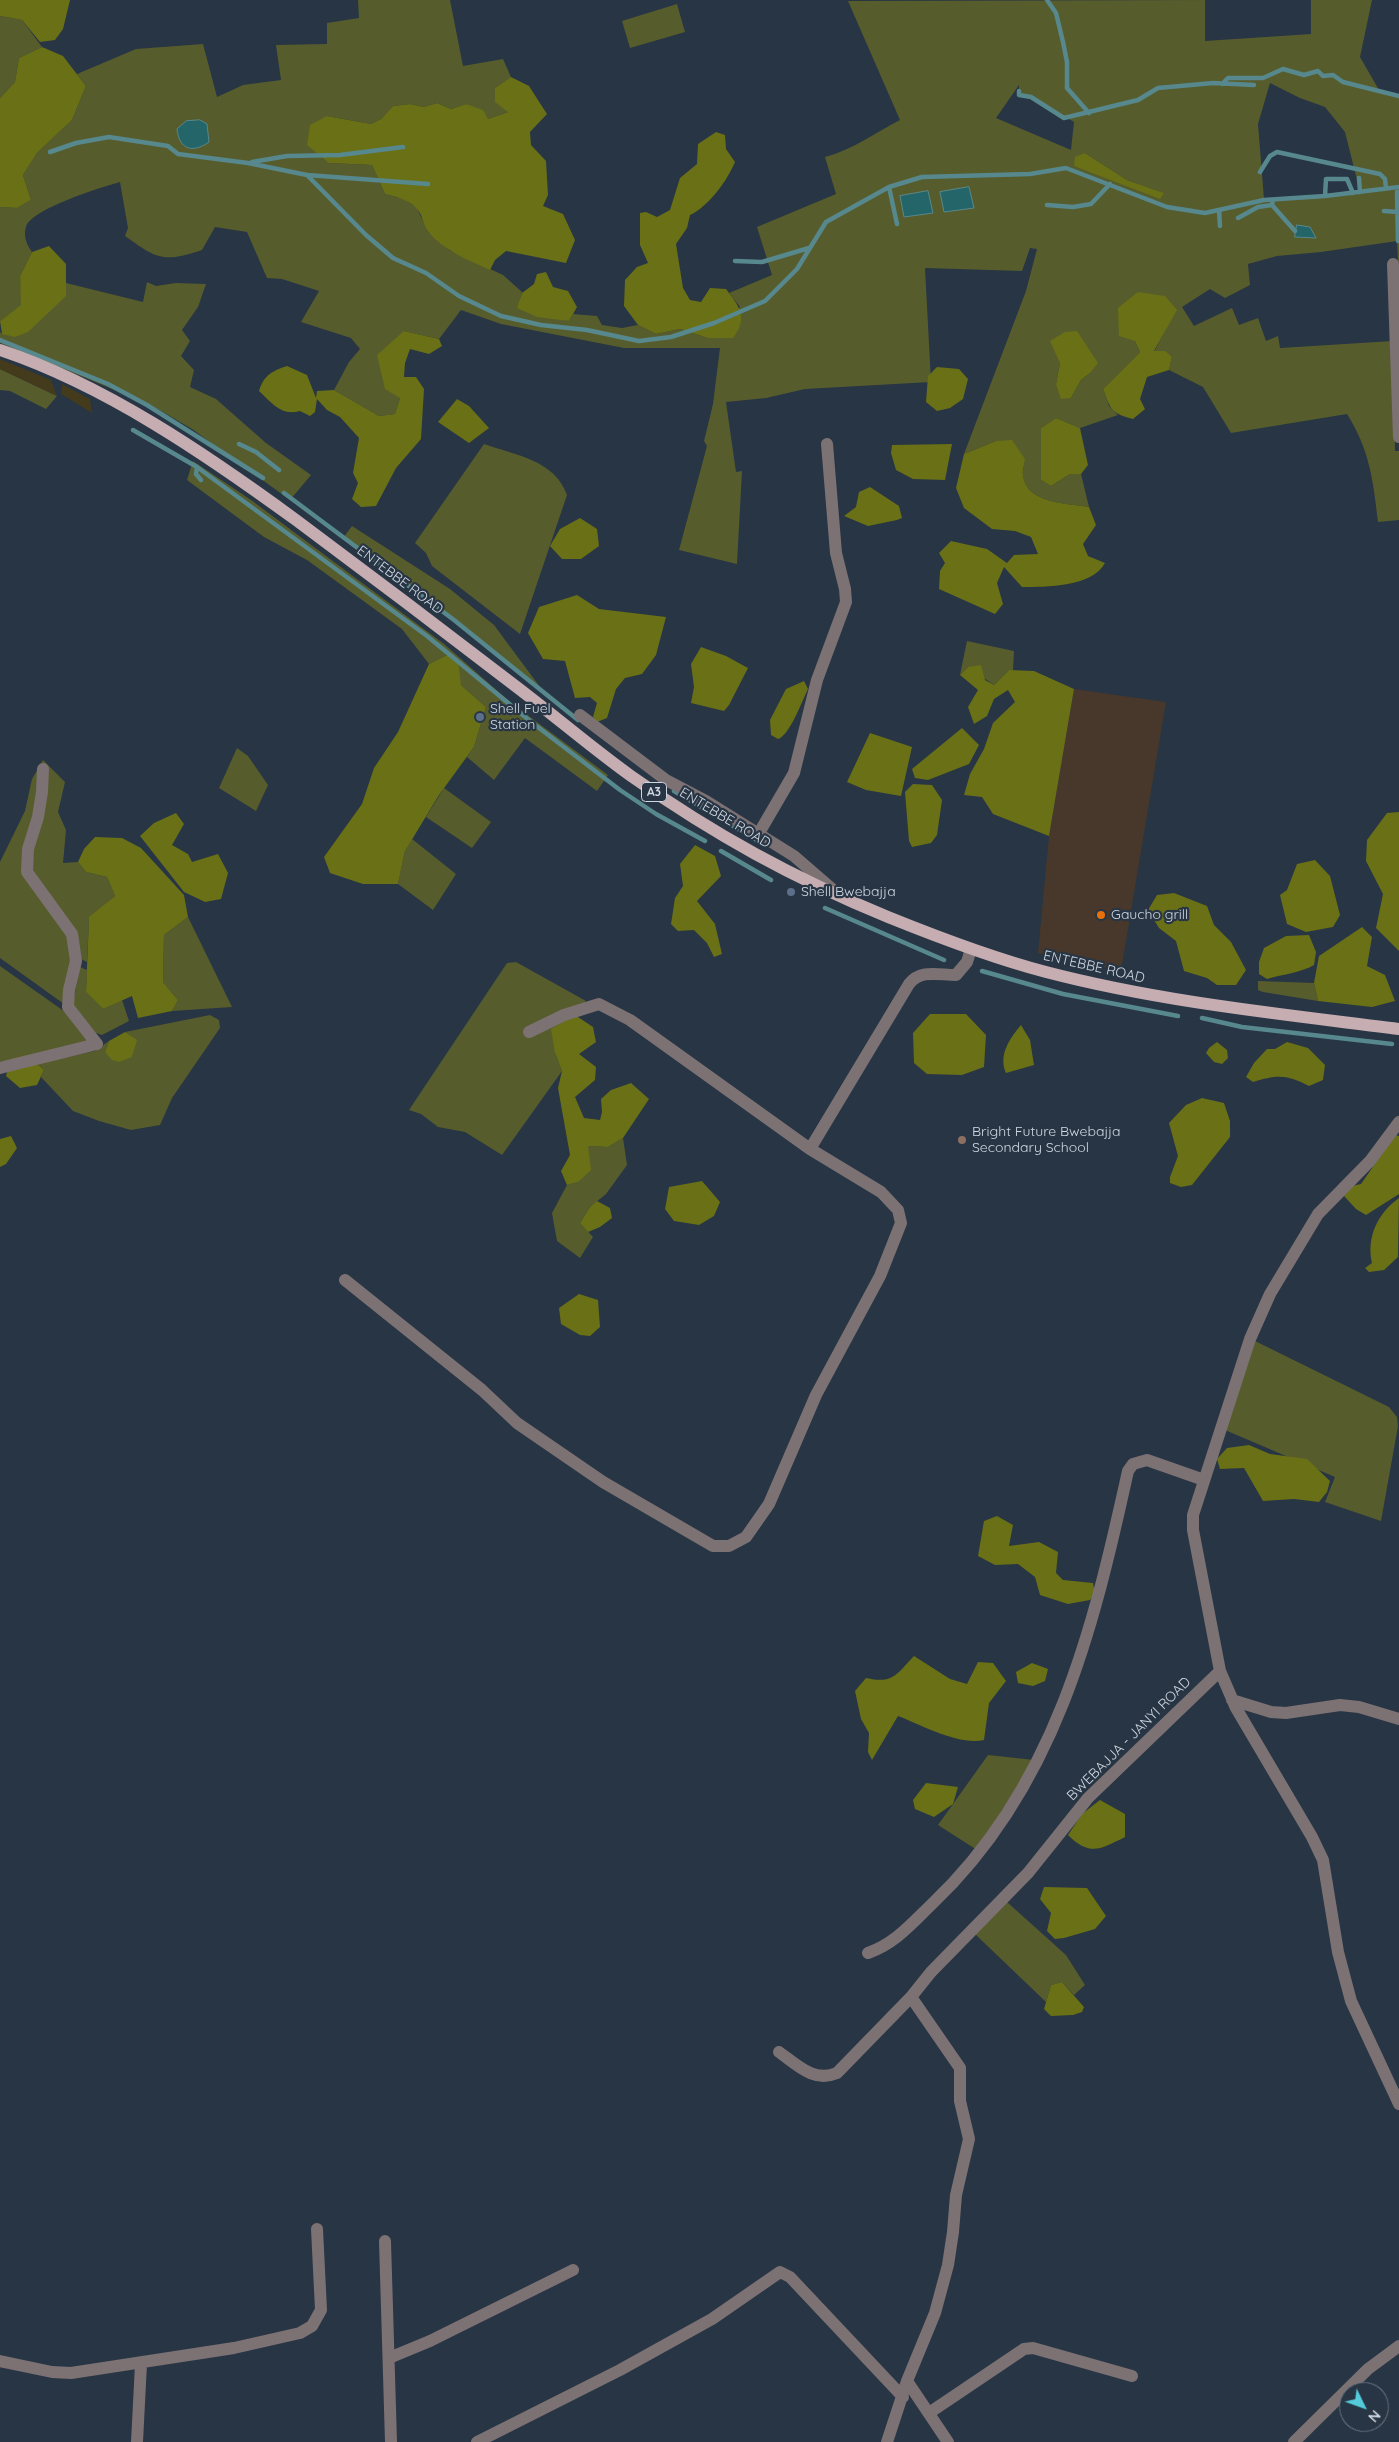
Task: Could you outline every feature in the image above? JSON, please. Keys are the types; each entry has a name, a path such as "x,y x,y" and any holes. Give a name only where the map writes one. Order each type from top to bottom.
{"main road":[{"name":"ENTEBBE ROAD","path":"0,350 90,390 151,421 190,446 253,489 368,574 627,773 718,834 796,877 845,900 936,937 1045,972 1148,994 1263,1012 1399,1029"}],"street":[{"path":"1393,264 1399,437"},
{"path":"758,833 794,773 816,680 846,602 834,536 827,444"},
{"path":"580,715 666,780 794,856 845,900"},
{"path":"0,1068 97,1044 68,1007 69,990 76,961 72,934 28,872 28,849 38,817 43,769"},
{"path":"810,1149 909,984 916,976 923,974 956,974 967,962 970,949"},
{"path":"345,1280 482,1390 517,1423 603,1482 713,1546 729,1546 746,1537 769,1504 816,1395 880,1276 901,1223 898,1210 881,1192 810,1149 630,1020 598,1004 564,1015 529,1032"},
{"path":"1399,1122 1370,1161 1318,1214 1270,1294 1251,1336 1193,1515 1193,1530 1220,1672 1232,1700 1312,1837 1323,1860 1338,1952 1351,2001 1399,2104"},
{"path":"868,1953 886,1946 953,1884 988,1842 1011,1810 1041,1756 1060,1716 1085,1646 1106,1571 1128,1472 1133,1464 1147,1460 1204,1480"},
{"name":"BWEBAJJA - JANYI ROAD","path":"779,2052 819,2078 827,2078 837,2074 911,1997 931,1972 1028,1873 1088,1798 1220,1672"},
{"path":"1232,1700 1271,1712 1286,1713 1340,1705 1358,1707 1399,1719"},
{"path":"887,2442 907,2382 935,2313 948,2265 956,2195 969,2139 960,2101 960,2068 911,1997"},
{"path":"0,2361 52,2372 71,2373 141,2364 234,2348 300,2332 312,2326 321,2310 317,2229"},
{"path":"385,2241 391,2442"},
{"path":"389,2358 430,2341 573,2270"},
{"path":"476,2442 620,2370 712,2319 780,2272 790,2277 903,2397"},
{"path":"1294,2442 1368,2369 1399,2346"},
{"path":"928,2413 1024,2349 1033,2348 1132,2376"},
{"path":"137,2442 141,2364"},
{"path":"907,2382 948,2442"}],"shaded area":[{"path":"358,0 450,0 463,66 503,59 511,77 495,88 508,112 488,119 466,104 451,109 437,103 424,107 410,104 393,106 381,119 371,124 327,116 329,163 372,165 385,194 406,200 417,208 428,232 449,250 503,275 522,292 518,308 569,321 573,314 597,316 602,325 622,328 638,325 656,334 680,329 708,338 740,307 729,293 772,275 757,227 836,194 825,157 854,146 900,120 848,1 1205,0 1205,41 1311,34 1311,0 1372,0 1360,57 1379,90 1399,96 1399,285 1397,241 1277,256 1248,264 1250,285 1225,298 1210,289 1182,307 1194,326 1232,308 1239,325 1258,318 1266,341 1278,336 1280,348 1393,341 1395,451 1399,451 1399,520 1378,522 1366,453 1347,414 1231,433 1203,387 1169,370 1172,357 1154,352 1176,310 1135,341 1140,352 1103,389 1109,406 1118,415 1080,428 1056,418 1041,428 1041,480 1051,486 1070,474 1081,474 1089,507 1059,503 1039,497 1031,492 1026,485 1023,475 1025,459 996,441 964,454 1026,291 1037,249 1030,248 1022,271 925,268 931,382 805,389 766,398 726,402 736,472 742,471 737,564 679,550 707,446 704,441 713,404 720,348 624,348 501,324 461,310 439,339 404,331 400,398 395,414 379,416 334,390 349,362 360,349 351,338 301,322 319,291 282,279 267,278 247,232 215,227 202,250 178,257 161,256 145,250 125,236 128,228 120,182 53,206 31,220 26,227 25,237 32,252 20,276 22,305 0,321 0,207 17,208 31,200 23,175 37,153 72,120 86,86 77,74 136,49 203,44 217,97 243,85 281,80 276,45 327,44 327,23 359,18","holes":["1270,83 1300,98 1325,107 1345,132 1360,192 1264,199 1258,124","1019,85 1019,95 1031,97 1074,122 1071,150 996,118","1085,153 1127,180 1164,193 1074,166","1060,363 1090,373 1081,380 1071,398 1056,384"]},
{"path":"677,4 685,32 630,48 622,21"},
{"path":"0,16 22,20 42,47 19,58 15,82 0,98"},
{"path":"200,120 207,124 209,142 197,148 187,148 180,141 177,129 186,121"},
{"path":"969,187 974,208 944,212 940,192"},
{"path":"928,191 933,213 904,217 900,196"},
{"path":"1297,225 1310,227 1316,238 1295,237"},
{"path":"147,282 156,286 176,283 206,284 198,307 182,330 190,341 181,356 194,370 190,387 216,399 266,443 311,475 290,500 192,429 149,404 0,343 0,332 2,334 65,296 66,283 143,302"},
{"path":"0,369 57,396 46,409 10,391 0,390"},
{"path":"484,444 533,460 544,466 561,483 567,495 520,634 432,566 426,553 415,543"},
{"path":"193,461 251,500 444,644 510,702 608,775 597,791 525,738 494,780 467,757 474,747 486,707 461,685 447,655 429,664 402,629 307,560 264,537 187,480"},
{"path":"352,526 450,589 494,625 540,687 343,538"},
{"path":"967,641 1014,651 1013,671 1009,670 994,685 968,667 960,675"},
{"path":"1074,689 1166,702 1121,971 1038,953 1049,836"},
{"path":"237,748 248,756 268,785 256,811 219,788"},
{"path":"43,760 65,782 58,812 66,830 63,863 78,862 86,872 107,877 115,896 89,918 87,962 79,958 72,960 64,1004 0,958 0,862 25,811 32,779"},
{"path":"444,788 491,822 472,848 426,817"},
{"path":"412,839 456,874 433,910 398,884 405,851"},
{"path":"188,917 232,1007 172,1011 178,1000 163,982 164,935"},
{"path":"516,962 586,1001 575,1015 555,1053 562,1071 502,1155 465,1132 438,1127 421,1114 409,1110 507,963"},
{"path":"0,966 68,1014 92,1042 0,1062"},
{"path":"80,967 87,970 86,992 103,1009 122,1000 129,1021 102,1035 93,1032 72,1007"},
{"path":"1258,981 1314,983 1318,1001 1263,992 1258,990"},
{"path":"210,1015 219,1020 220,1028 172,1098 160,1125 131,1130 73,1111 41,1077 44,1070 37,1063 95,1051 109,1041 105,1052 132,1057 136,1040 125,1032"},
{"path":"623,1138 627,1165 606,1194 590,1207 580,1223 593,1237 580,1258 557,1241 552,1213 567,1185 578,1182 588,1146 608,1147"},
{"path":"1255,1341 1389,1407 1397,1417 1398,1426 1381,1521 1325,1502 1335,1477 1225,1430"},
{"path":"988,1755 1034,1760 977,1850 938,1825"},
{"path":"1007,1902 1066,1955 1085,1985 1074,1995 1062,1982 1051,1985 1046,2002 975,1934"}],"green space":[{"path":"0,0 70,0 63,29 55,40 40,42 22,20 0,16"},
{"path":"42,47 63,56 86,86 72,120 37,153 23,175 31,200 17,208 0,207 0,98 15,82 19,58"},
{"path":"511,77 529,86 547,114 530,132 531,145 546,161 548,195 543,206 563,214 575,240 566,263 506,251 495,260 490,270 473,263 457,255 435,239 428,231 415,206 385,194 372,165 329,163 307,145 310,125 327,116 371,124 381,119 393,106 410,104 424,107 437,103 451,109 466,104 483,110 488,119 508,112 495,102 495,88"},
{"path":"716,132 725,135 726,149 735,162 717,192 704,206 690,215 687,228 676,244 683,288 690,300 701,302 710,288 726,289 740,312 741,318 738,331 733,338 708,338 680,329 656,334 638,325 624,306 625,280 637,267 648,263 640,245 640,213 646,212 657,217 670,210 680,178 697,164 698,144"},
{"path":"1085,153 1127,180 1164,193 1160,199 1074,166 1075,157"},
{"path":"49,246 66,264 66,296 28,332 15,337 2,334 0,321 21,305 20,276 32,252"},
{"path":"546,272 553,287 568,291 577,307 569,321 537,317 517,308 522,293 534,284 537,274"},
{"path":"1138,292 1165,296 1177,310 1154,351 1165,351 1172,357 1169,370 1147,377 1140,399 1145,409 1133,419 1120,415 1113,410 1103,389 1140,352 1135,341 1119,336 1118,308"},
{"path":"404,331 439,339 442,346 429,354 410,349 405,363 404,377 416,377 424,389 421,439 396,468 376,506 361,507 352,499 358,483 353,473 359,438 340,417 327,410 317,399 315,412 310,416 300,411 288,412 282,410 259,391 263,381 269,374 287,366 307,375 316,398 317,391 334,390 379,416 395,414 400,398 385,389 377,355"},
{"path":"1077,331 1098,363 1081,380 1071,398 1061,399 1056,384 1060,363 1050,341 1065,332"},
{"path":"937,367 959,369 968,379 963,399 950,408 937,411 926,402 928,376"},
{"path":"457,399 469,406 489,428 469,443 438,422"},
{"path":"1056,418 1080,428 1088,465 1081,474 1070,474 1051,486 1041,480 1041,428"},
{"path":"1012,440 1025,459 1023,475 1026,485 1031,492 1039,497 1059,503 1089,507 1096,525 1083,544 1088,556 1105,563 1099,571 1090,577 1068,584 1043,587 1022,587 1004,567 997,583 1003,604 995,614 939,589 940,571 945,563 939,553 951,541 987,549 1007,563 1014,555 1038,554 1031,537 1015,531 992,529 964,508 956,488 964,454 996,441"},
{"path":"952,444 945,480 913,479 896,470 891,453 892,445"},
{"path":"870,487 899,506 902,518 868,526 844,516 856,507 859,492"},
{"path":"580,518 597,529 599,546 581,559 562,559 550,546 560,529"},
{"path":"577,595 599,609 666,617 656,655 642,674 625,678 616,689 607,718 597,722 593,717 597,703 590,697 575,698 565,661 543,659 528,633 539,607"},
{"path":"701,647 726,656 748,668 724,711 691,703 694,687 691,664"},
{"path":"447,655 458,660 461,685 486,707 474,747 439,795 405,851 398,884 363,884 330,873 324,857 362,804 374,768 398,732 429,664"},
{"path":"981,665 985,680 994,685 1009,670 1034,671 1074,689 1049,836 993,814 982,797 964,795 970,774 984,749 993,723 1015,702 1008,690 994,699 987,716 974,724 968,707 978,690 960,675 968,667"},
{"path":"804,681 808,689 791,725 778,739 771,735 770,720 786,689"},
{"path":"962,728 979,745 969,764 928,780 915,778 912,769"},
{"path":"870,733 912,747 901,796 866,790 847,782"},
{"path":"913,784 932,785 942,800 937,835 931,843 912,847 909,841 905,792"},
{"path":"1399,812 1399,951 1376,928 1383,894 1366,861 1367,840 1387,813"},
{"path":"176,813 184,824 172,845 188,854 192,862 218,854 228,873 221,899 205,902 184,892 140,836 154,823"},
{"path":"95,837 122,838 141,848 184,895 188,917 164,935 163,982 178,1000 172,1011 138,1018 132,996 103,1009 86,992 89,917 115,896 107,877 86,872 78,862 84,849"},
{"path":"695,845 715,856 721,876 697,901 715,924 722,954 714,957 707,943 694,930 678,931 671,924 675,898 683,886 680,864"},
{"path":"1315,860 1330,876 1340,915 1333,927 1306,932 1287,924 1280,895 1287,890 1297,864"},
{"path":"1174,893 1207,906 1214,925 1231,942 1246,970 1236,985 1217,985 1207,978 1184,971 1176,941 1159,928 1148,910 1157,895"},
{"path":"1362,927 1372,937 1367,966 1385,975 1395,1001 1372,1007 1318,1001 1314,983 1319,956"},
{"path":"1309,935 1316,952 1314,965 1267,979 1259,974 1259,962 1264,948 1286,936"},
{"path":"930,1014 966,1014 986,1035 984,1067 962,1075 927,1074 914,1063 913,1033"},
{"path":"575,1015 593,1027 596,1042 579,1054 596,1067 595,1080 575,1097 584,1118 600,1120 602,1112 601,1099 611,1090 631,1083 649,1099 623,1138 608,1147 588,1146 591,1170 578,1182 567,1185 561,1171 570,1155 558,1088 562,1071 555,1053 551,1029"},
{"path":"1021,1025 1030,1040 1034,1065 1006,1073 1003,1060 1004,1053 1009,1041"},
{"path":"125,1032 137,1040 132,1057 119,1062 112,1060 105,1052 109,1041"},
{"path":"1217,1042 1227,1050 1228,1058 1222,1064 1214,1062 1206,1053"},
{"path":"1287,1042 1308,1048 1325,1065 1323,1080 1309,1086 1294,1079 1281,1077 1253,1082 1246,1077 1254,1063 1267,1049 1275,1049"},
{"path":"28,1055 44,1070 37,1085 20,1088 6,1076 11,1059"},
{"path":"1202,1098 1224,1103 1230,1121 1230,1137 1192,1185 1181,1187 1170,1183 1170,1177 1178,1156 1169,1123 1186,1105"},
{"path":"1395,1135 1399,1136 1399,1194 1366,1215 1356,1209 1344,1196 1347,1187 1361,1184"},
{"path":"11,1136 17,1148 6,1164 0,1167 0,1139"},
{"path":"702,1181 720,1202 714,1216 699,1225 674,1221 665,1209 669,1187"},
{"path":"1399,1198 1398,1257 1384,1270 1369,1272 1365,1268 1372,1263 1371,1244 1375,1226 1385,1211"},
{"path":"597,1201 610,1208 612,1218 600,1227 588,1232 580,1223 590,1207"},
{"path":"579,1294 598,1300 600,1327 590,1336 580,1335 561,1324 559,1308"},
{"path":"1249,1445 1270,1454 1307,1459 1330,1481 1327,1492 1319,1502 1294,1499 1263,1501 1244,1468 1220,1469 1217,1459 1227,1448"},
{"path":"997,1516 1013,1525 1009,1546 1039,1542 1058,1552 1056,1573 1063,1580 1093,1583 1095,1593 1090,1600 1068,1604 1040,1595 1035,1577 1018,1564 995,1565 978,1556 984,1521"},
{"path":"914,1656 950,1679 967,1684 978,1662 993,1663 1006,1681 989,1703 984,1740 974,1741 952,1737 898,1716 872,1760 868,1752 869,1733 861,1719 855,1691 866,1678 875,1680 888,1679 898,1673"},
{"path":"1032,1663 1048,1669 1045,1681 1033,1686 1018,1683 1016,1672"},
{"path":"926,1783 958,1787 953,1804 934,1817 915,1809 913,1800"},
{"path":"1100,1800 1125,1814 1125,1837 1096,1849 1089,1848 1076,1842 1068,1835 1082,1814"},
{"path":"1044,1887 1087,1888 1106,1916 1095,1929 1055,1939 1047,1931 1051,1913 1040,1899"},
{"path":"1062,1982 1084,2007 1082,2012 1073,2015 1051,2016 1044,2009 1051,1985"}],"sand":[{"path":"0,359 51,380 57,396 0,369"},
{"path":"62,384 90,399 92,413 61,394"}],"waterway":[{"path":"1047,0 1056,13 1063,42 1067,62 1067,88 1089,113"},
{"path":"1222,84 1228,78 1263,78 1283,69 1304,75 1318,71 1323,76 1333,75 1343,82 1399,96"},
{"path":"1019,91 1019,95 1031,97 1064,118 1138,100 1158,88 1213,83 1254,85"},
{"path":"50,152 76,143 109,137 168,146 178,154 248,163 307,175 428,184"},
{"path":"252,162 287,156 340,155 403,147"},
{"path":"1260,172 1270,156 1277,152 1380,174 1385,179 1386,188"},
{"path":"307,175 366,235 393,258 426,273 459,296 501,316 541,325 587,330 639,341 671,337 714,323 765,301 797,269 826,222 889,187 922,177 1030,174 1066,168 1167,207 1205,213 1264,200 1325,196 1399,187"},
{"path":"1359,178 1360,192"},
{"path":"1325,196 1326,179 1347,179 1353,193"},
{"path":"1047,205 1073,207 1091,204 1110,184"},
{"path":"889,187 897,224"},
{"path":"1398,241 1397,192 1399,192"},
{"path":"1238,218 1258,207 1272,205 1273,200"},
{"path":"1272,205 1295,231"},
{"path":"1219,210 1220,226"},
{"path":"1384,211 1398,212"},
{"path":"735,261 762,262 809,248"},
{"path":"0,340 108,384 147,405 263,478"},
{"path":"133,430 197,467 196,474 201,480"},
{"path":"239,444 256,452 279,470"},
{"path":"197,467 427,636 530,721 620,790 656,814 705,841"},
{"path":"284,493 454,620 578,720"},
{"path":"674,791 760,842"},
{"path":"721,851 771,880"},
{"path":"825,908 944,960"},
{"path":"982,971 1063,994 1178,1016"},
{"path":"1202,1018 1242,1027 1392,1044"}],"place":[{"name":"Shell Fuel Station","path":"480,717"},
{"name":"Shell Bwebajja","path":"791,892"},
{"name":"Gaucho grill","path":"1101,915"},
{"name":"Bright Future Bwebajja Secondary School","path":"962,1140"}]}
